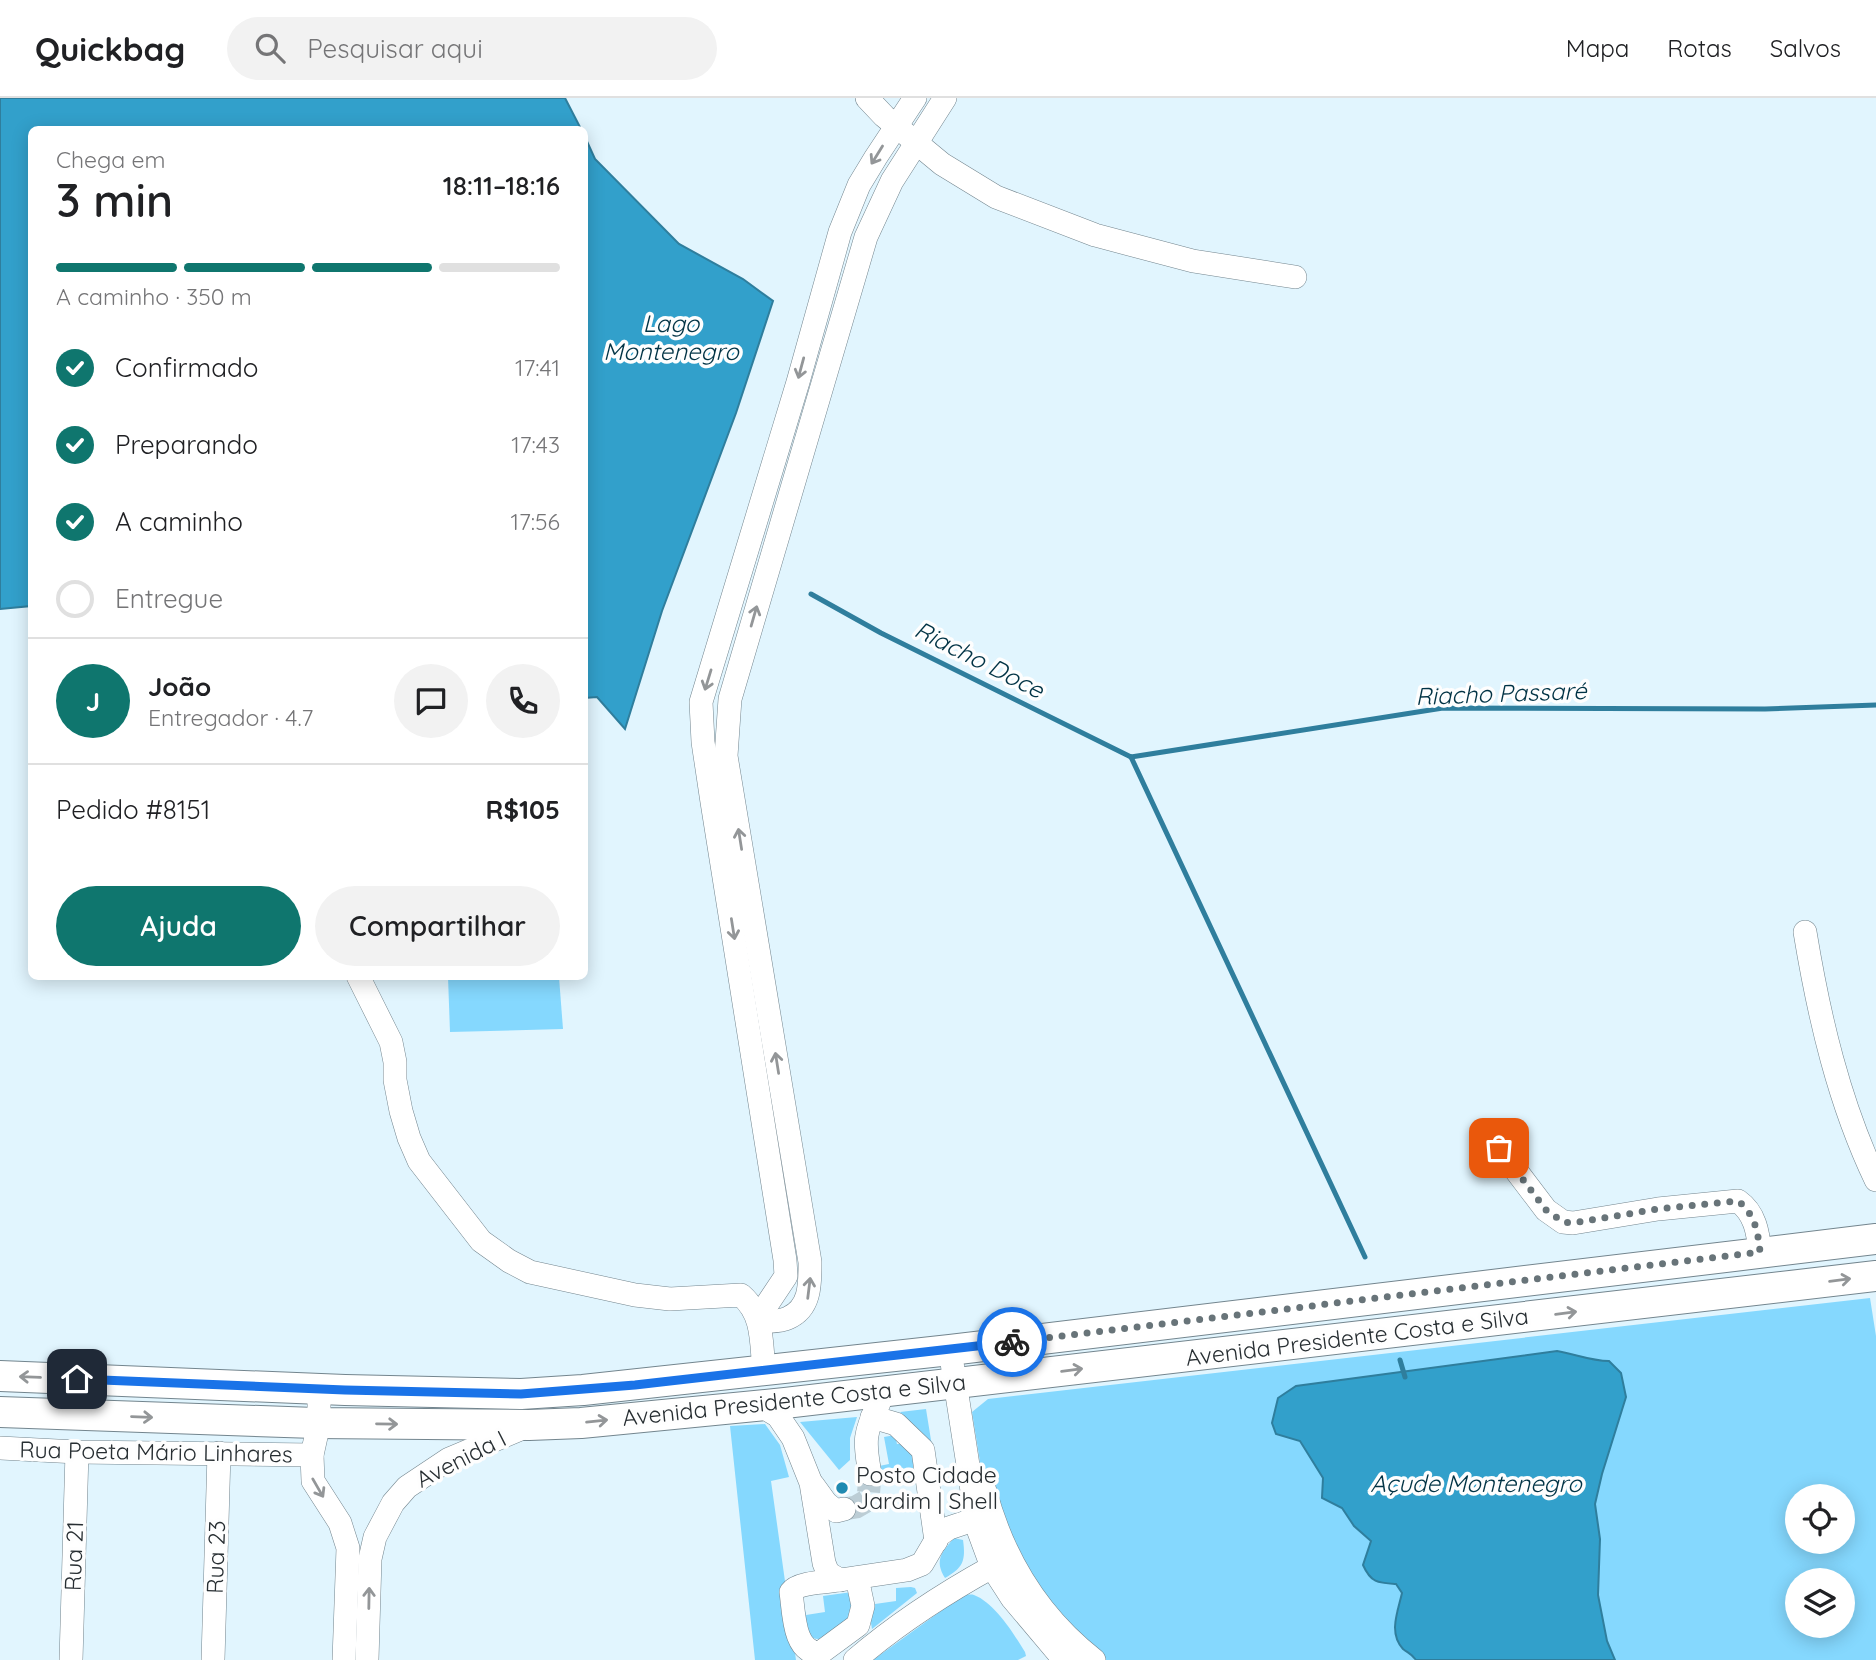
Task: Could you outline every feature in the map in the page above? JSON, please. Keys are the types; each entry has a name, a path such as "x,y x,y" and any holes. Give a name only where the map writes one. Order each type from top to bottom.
{"main road":[{"name":"Avenida Presidente Costa e Silva","path":"0,1376 521,1394 583,1390 950,1350 1876,1239"},
{"path":"1742,1293 1762,1252 1792,1286"},
{"name":"Avenida Presidente Costa e Silva","path":"0,1412 319,1423 529,1425 581,1423 760,1405 878,1404 956,1383 1876,1276"}],"street":[{"path":"867,98 884,116 942,164 996,197 1095,235 1193,261 1295,277"},
{"path":"759,1322 762,1312 786,1276 785,1260 712,802 701,702 794,395 840,232 859,185 915,98"},
{"path":"759,1322 786,1319 807,1301 810,1262 726,756 730,699 866,237 892,181 946,98"},
{"path":"1805,932 1820,1009 1843,1097 1863,1153 1876,1180"},
{"path":"360,980 391,1042 401,1111 419,1161 481,1241 530,1272 635,1295 670,1299 741,1295 752,1304 759,1322 764,1371"},
{"path":"1499,1148 1546,1210 1563,1222 1573,1223 1658,1209 1738,1201 1752,1215 1762,1252"},
{"path":"950,1350 978,1529 992,1567 1012,1598 1060,1658"},
{"path":"319,1389 319,1423 312,1455 313,1481 340,1523 348,1548 344,1660"},
{"path":"870,1474 865,1438 878,1404 923,1450 936,1541"},
{"path":"760,1405 778,1416 793,1438 811,1483 828,1573 849,1579 907,1570 922,1564 939,1535 949,1528 976,1519"},
{"path":"972,1412 984,1487 993,1520 1004,1545 1037,1603 1056,1626 1094,1660"},
{"name":"Avenida I","path":"367,1660 370,1559 375,1537 393,1503 407,1487 449,1460 529,1425"},
{"name":"Rua Poeta Mário Linhares","path":"0,1448 77,1452 312,1455"},
{"name":"Rua 21","path":"71,1660 77,1452"},
{"name":"Rua 23","path":"212,1660 219,1453"},
{"path":"811,1483 826,1503 836,1511 844,1509"},
{"path":"915,1567 936,1600"},
{"path":"855,1660 877,1641 936,1600 992,1567"}],"shaded area":[{"path":"448,980 559,980 563,1029 450,1032"},
{"path":"1870,1298 1876,1336 1876,1660 1615,1660 1607,1641 1598,1595 1600,1539 1595,1504 1626,1397 1609,1361 1557,1351 1296,1386 1278,1398 1323,1478 1322,1498 1342,1508 1354,1526 1371,1541 1363,1565 1367,1574 1397,1584 1402,1593 1395,1622 1396,1636 1403,1649 1416,1660 1094,1660 1056,1626 984,1487 972,1412 988,1399"},
{"path":"926,1409 943,1515 928,1445 900,1412"},
{"path":"857,1417 850,1438 850,1460 839,1470 800,1422"},
{"path":"765,1424 780,1445 789,1477 771,1481 796,1660 755,1660 730,1426"},
{"path":"895,1435 897,1444 905,1444 912,1452 913,1468 881,1471 879,1466 889,1464 884,1437"},
{"path":"954,1538 963,1540 963,1559 956,1571 945,1578 940,1566 941,1556"},
{"path":"896,1588 915,1588 917,1593 872,1629 868,1605 896,1601"},
{"path":"852,1592 851,1619 819,1639 808,1635 803,1624 802,1597 806,1615 825,1612 823,1596"},
{"path":"963,1595 974,1595 989,1605 1010,1628 1026,1656 1018,1660 873,1660"}],"water":[{"path":"0,98 565,98 579,126 28,126 28,606 0,609"},
{"name":"Lago Montenegro","path":"588,144 595,159 679,244 743,279 773,301 736,413 662,611 625,729 597,697 588,698"},
{"name":"Açude Montenegro","path":"1557,1351 1609,1361 1621,1373 1626,1397 1595,1504 1600,1539 1598,1595 1607,1641 1615,1660 1416,1660 1398,1643 1396,1636 1395,1622 1402,1593 1396,1584 1372,1579 1363,1565 1371,1541 1354,1526 1342,1508 1322,1498 1323,1478 1300,1441 1276,1434 1272,1423 1278,1398 1296,1386"}],"waterway":[{"name":"Riacho Doce","path":"811,594 881,633 1131,757"},
{"name":"Riacho Passaré","path":"1131,757 1443,708 1765,709 1876,705"},
{"path":"1131,757 1365,1257"},
{"path":"1400,1360 1405,1377"}],"tunnel":[{"path":"844,1509 856,1507 868,1500 870,1474"}],"way so far":[{"path":"1012,1342 1760,1252 1758,1232 1752,1215 1744,1205 1732,1200 1573,1223 1563,1222 1546,1210 1499,1148"}],"place":[{"name":"Posto Cidade Jardim | Shell","path":"842,1488"}],"route":[{"path":"77,1379 521,1394 635,1385 1012,1342"}]}
